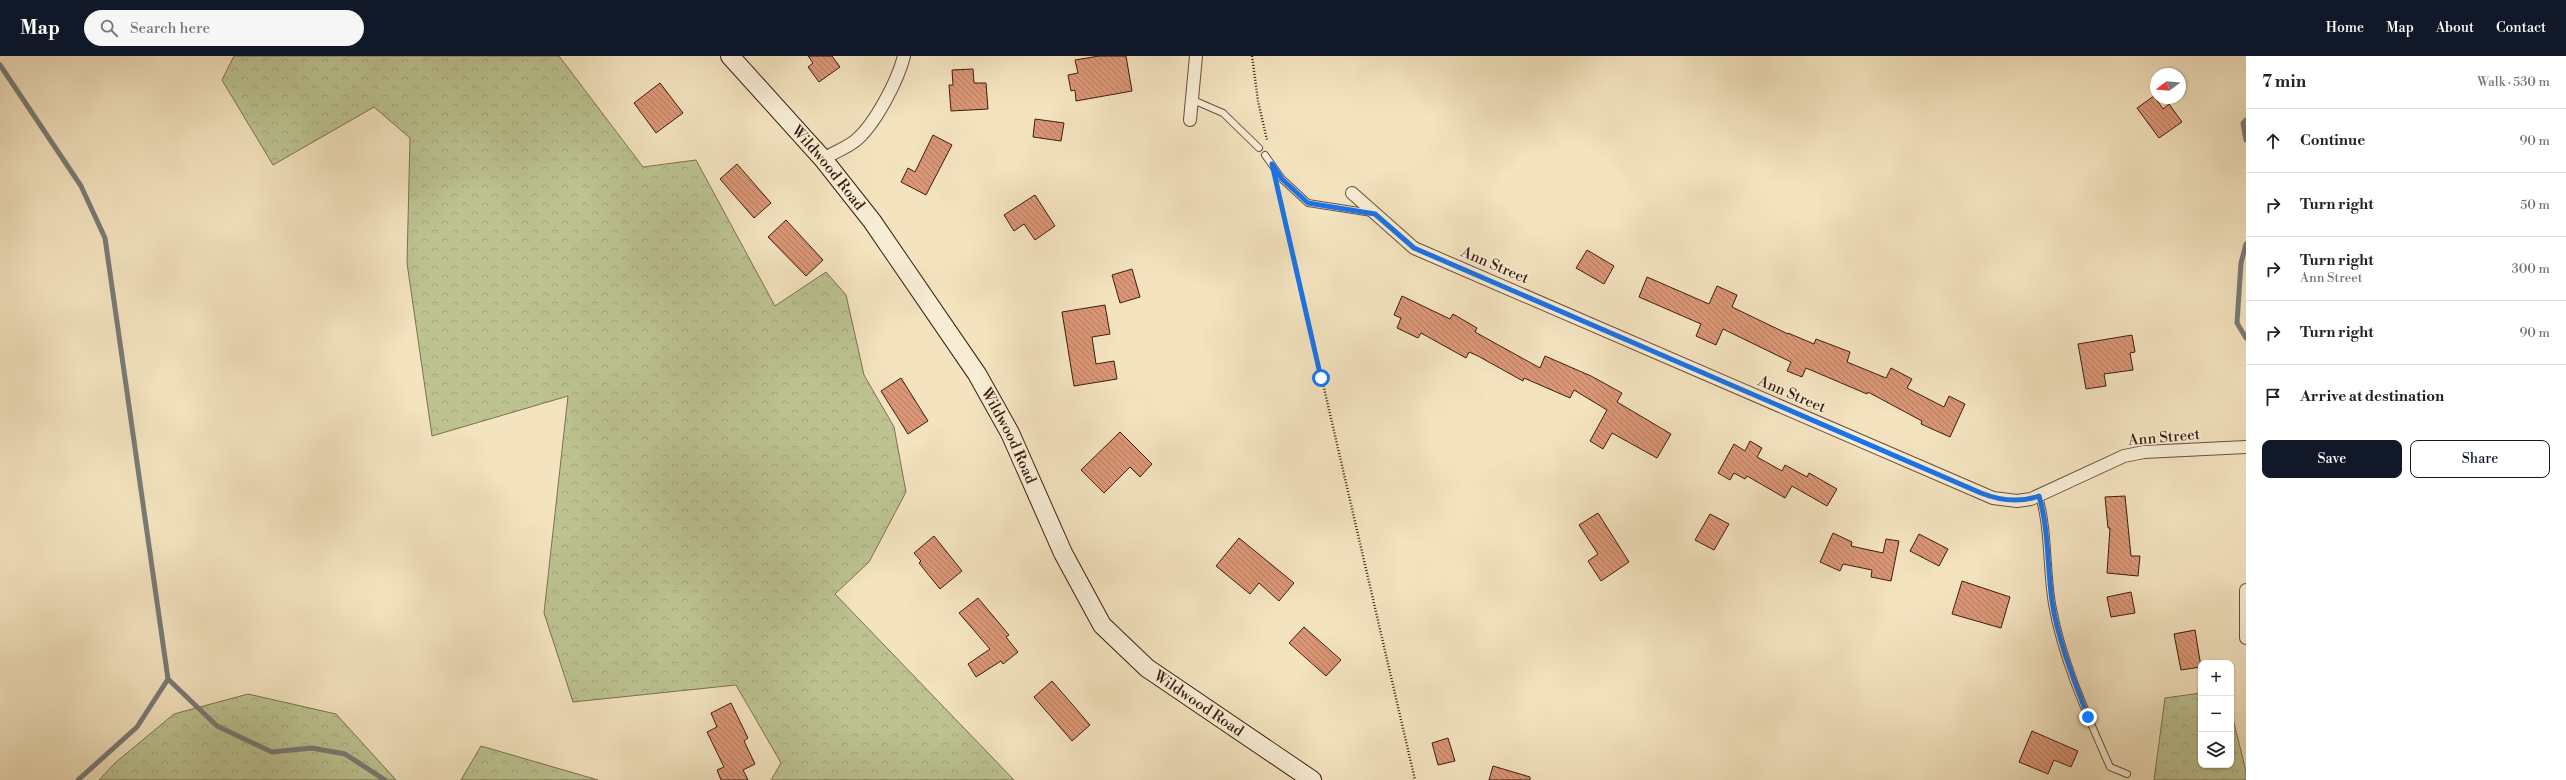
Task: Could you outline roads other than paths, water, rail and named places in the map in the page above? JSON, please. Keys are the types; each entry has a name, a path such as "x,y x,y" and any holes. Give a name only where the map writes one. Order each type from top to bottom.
{"street":[{"name":"Wildwood Road","path":"730,56 823,159 872,221 977,374 1010,433 1063,553 1102,625 1147,668 1312,780"},
{"path":"823,159 855,140 876,115 901,68 904,56"},
{"path":"1190,120 1196,56"},
{"name":"Ann Street","path":"1352,193 1414,248 1974,490 2005,500 2017,501 2039,496 2124,456 2144,452 2246,447"},
{"path":"2246,590 2246,638"}],"lane":[{"path":"1193,100 1223,113 1259,148"},
{"path":"1265,155 1282,179 1308,203 1375,214"},
{"path":"2039,496 2046,531 2052,603 2060,638 2088,717 2110,767 2127,774"}],"waterway":[{"path":"0,65 81,186 105,238 168,679 217,726 272,752 312,748 345,754 385,780"},
{"path":"2246,120 2243,123 2246,140"},
{"path":"2246,244 2241,263 2237,323 2246,338"},
{"path":"78,780 137,727 168,679"}]}
